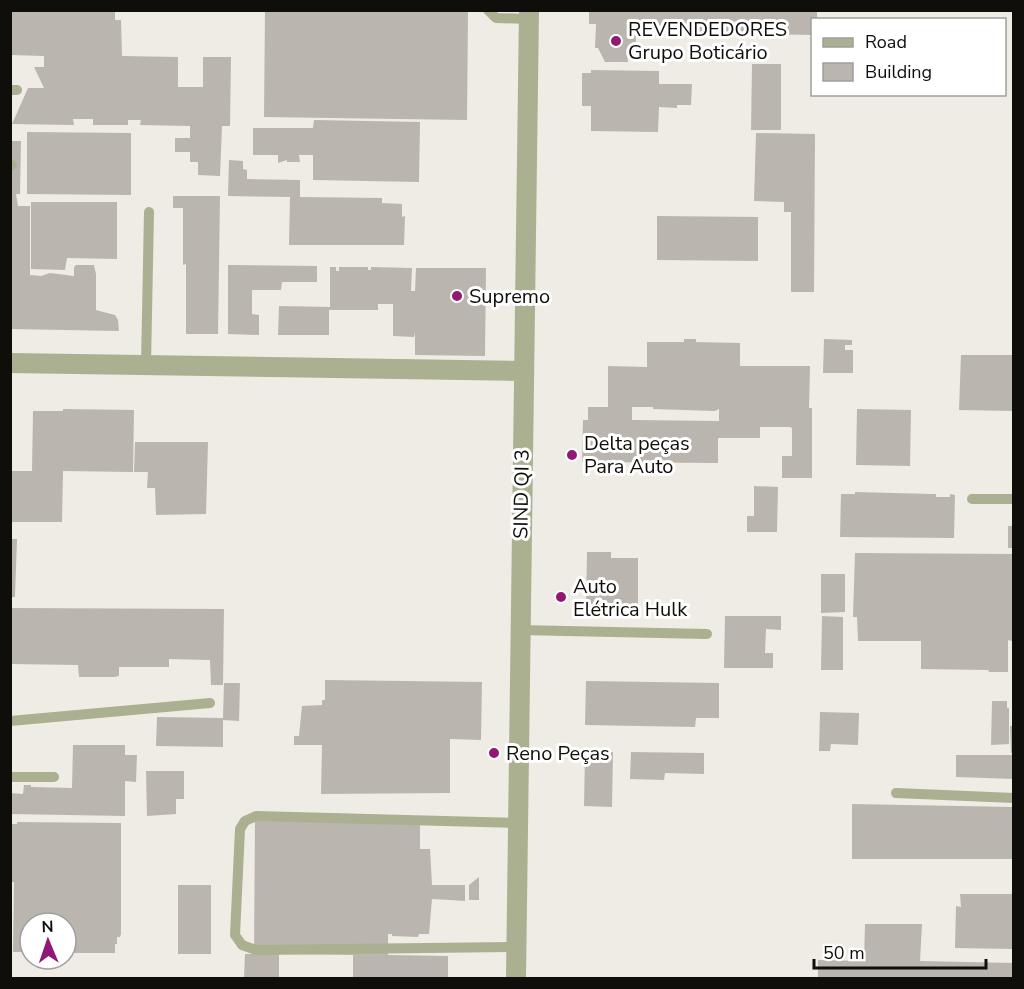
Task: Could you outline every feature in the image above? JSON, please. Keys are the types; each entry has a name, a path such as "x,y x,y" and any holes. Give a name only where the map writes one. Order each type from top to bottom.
{"street":[{"name":"SIND QI 3","path":"516,978 529,15"},
{"path":"10,363 523,370"}],"lane":[{"path":"488,10 496,18 529,15"},
{"path":"146,365 149,212"},
{"path":"972,499 1014,499"},
{"path":"519,630 706,634"},
{"path":"10,721 210,703"},
{"path":"10,777 54,777"},
{"path":"896,793 1014,798"},
{"path":"516,947 256,950 242,945 235,934 240,829 250,818 256,816 517,823"}],"building":[{"path":"10,10 115,10 115,20 121,20 122,56 178,57 178,87 203,87 203,57 231,57 230,126 222,126 220,176 198,175 198,162 190,162 190,152 175,152 175,138 190,138 190,126 140,125 141,120 128,120 128,125 93,125 93,119 73,119 74,125 12,124 28,88 44,88 34,67 44,67 44,56 10,55"},
{"path":"265,10 468,10 467,120 264,117"},
{"name":"REVENDEDORES Grupo Boticário","path":"589,10 817,10 817,18 811,18 811,35 636,31 636,48 627,48 628,62 605,62 598,48 595,48 596,24 589,24"},
{"path":"752,64 781,64 781,130 751,130"},
{"path":"591,70 659,71 659,84 692,84 691,105 677,105 677,108 659,107 658,132 591,131 591,106 582,106 582,73 591,73"},
{"path":"314,120 420,122 419,182 313,180 313,155 299,155 300,162 287,162 287,160 278,163 278,155 253,155 253,128 313,128"},
{"path":"27,132 131,133 131,195 27,194"},
{"path":"756,133 815,134 814,292 791,292 791,212 784,212 784,202 754,201"},
{"path":"10,141 21,141 20,194 16,194 18,206 30,206 30,275 41,276 50,273 74,276 76,265 94,265 96,310 115,315 119,331 10,329"},
{"path":"229,160 243,161 243,169 247,170 247,179 300,180 300,197 382,198 382,203 402,204 402,217 405,216 404,245 289,245 290,197 228,196"},
{"path":"173,196 220,196 218,334 186,334 183,208 173,208"},
{"path":"31,202 117,202 117,259 67,258 65,270 31,269"},
{"path":"657,216 758,217 758,261 657,260"},
{"path":"228,265 317,266 317,282 282,282 281,290 252,290 252,314 259,315 259,335 228,334"},
{"path":"330,267 336,267 336,271 339,271 339,267 368,267 368,270 371,270 371,267 412,268 411,291 415,291 416,268 486,268 485,356 415,355 415,332 414,337 393,336 393,304 378,304 378,310 329,310 329,335 278,335 279,306 330,307"},
{"path":"684,339 696,339 696,342 740,343 740,366 810,366 812,478 782,478 782,456 792,456 792,428 790,427 760,427 760,438 718,438 718,463 582,462 583,420 588,420 588,407 608,407 608,366 647,367 647,342 684,342","holes":["632,407 653,407 653,409 715,411 719,409 719,421 632,420"]},
{"path":"824,339 852,340 852,345 845,345 845,350 853,350 853,373 823,373"},
{"path":"961,355 1014,355 1014,411 959,410"},
{"path":"63,409 134,410 133,472 63,471 62,522 10,522 10,471 32,471 33,411 63,411"},
{"path":"857,409 911,410 910,466 856,465"},
{"path":"135,442 208,442 206,514 156,515 155,488 147,488 148,472 134,472"},
{"path":"754,486 778,487 777,532 747,532 747,516 754,516"},
{"path":"855,492 936,494 936,497 955,495 954,538 840,537 841,494 855,494"},
{"path":"1008,526 1014,526 1014,548 1008,548"},
{"path":"10,539 17,539 15,597 10,597"},
{"path":"587,552 611,552 611,558 638,558 638,604 586,604"},
{"path":"855,553 1014,554 1014,618 1012,618 1012,641 1008,640 1008,672 921,669 921,641 858,641 857,617 853,617"},
{"path":"821,574 845,574 845,612 821,613"},
{"path":"10,608 224,609 223,685 211,685 210,660 169,659 169,667 119,667 119,676 114,677 79,677 78,665 10,664"},
{"path":"725,616 781,616 781,630 766,629 765,653 773,653 773,668 724,668"},
{"path":"822,616 843,617 843,670 821,670"},
{"path":"325,680 482,682 481,740 450,739 450,793 321,794 322,745 294,745 294,736 299,736 302,706 322,705 322,700 325,700"},
{"path":"586,681 719,683 719,718 696,718 695,727 585,725"},
{"path":"224,683 240,683 239,721 223,720 223,747 156,746 157,717 223,718"},
{"path":"992,701 1007,701 1009,744 991,745"},
{"path":"820,712 859,713 858,745 831,744 830,751 819,751"},
{"path":"1010,726 1014,726 1014,753 1011,753"},
{"path":"73,745 125,745 125,755 137,755 136,782 125,781 125,816 10,814 10,793 23,794 24,785 72,788"},
{"path":"589,751 613,752 612,807 584,806 585,756 589,756"},
{"path":"631,752 704,753 704,774 665,773 664,780 630,779"},
{"path":"956,755 1014,755 1014,779 956,777"},
{"path":"146,771 184,771 184,799 176,799 176,814 147,816"},
{"path":"852,804 1014,807 1014,859 852,859"},
{"path":"255,817 420,819 420,849 430,849 432,885 465,885 465,901 432,899 429,934 419,934 418,937 388,934 388,955 448,956 448,978 353,978 353,955 279,954 279,978 244,978 245,954 254,954"},
{"path":"17,822 121,823 121,934 117,937 115,953 78,953 78,911 18,911 18,952 13,952 14,882 10,882 10,824 17,824"},
{"path":"479,877 479,900 469,900 469,885"},
{"path":"178,885 211,885 211,954 178,954"},
{"path":"960,894 1014,894 1014,949 955,948 956,906 961,907"},
{"path":"865,924 922,924 920,961 1014,963 1014,978 818,978 818,960 864,961"}],"place":[{"name":"REVENDEDORES Grupo Boticário","path":"616,41"},
{"name":"Supremo","path":"457,296"},
{"name":"Delta peças Para Auto","path":"572,455"},
{"name":"Auto Elétrica Hulk","path":"561,597"},
{"name":"Reno Peças","path":"494,753"}]}
